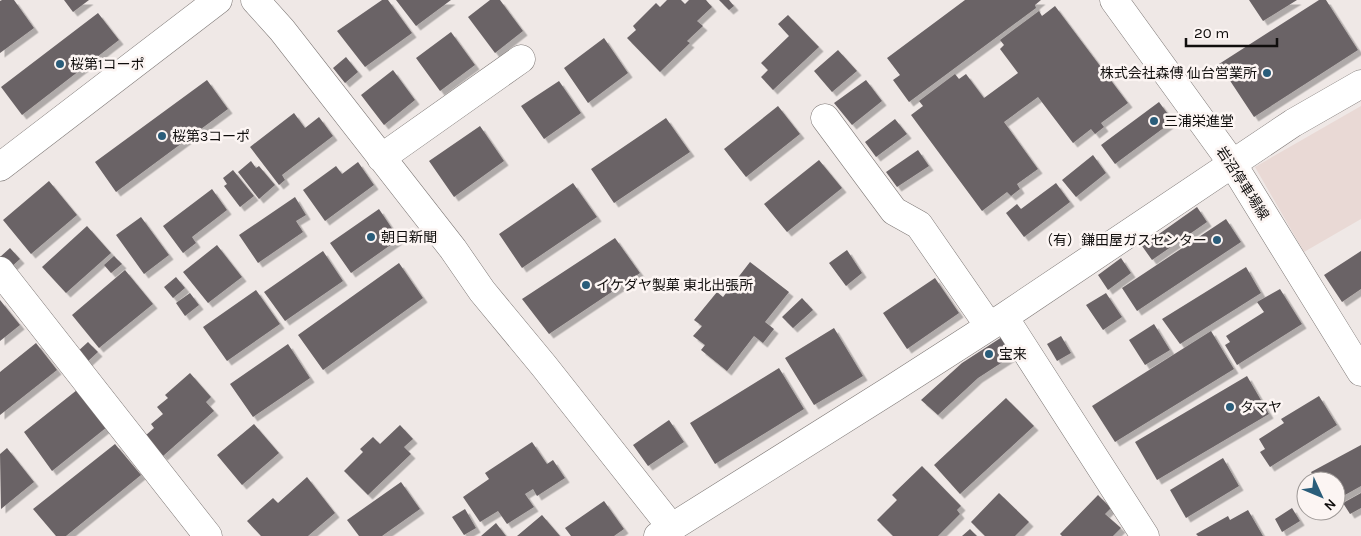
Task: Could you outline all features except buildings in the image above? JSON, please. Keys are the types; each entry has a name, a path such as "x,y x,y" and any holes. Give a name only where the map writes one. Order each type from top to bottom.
{"street":[{"path":"0,167 218,0"},
{"path":"255,0 282,30 453,249 482,291 544,366 665,532 997,322 1292,123 1361,84"},
{"name":"岩沼停車場線","path":"1114,0 1232,163 1361,372"},
{"path":"381,158 521,59"},
{"path":"825,118 894,211 919,225 997,322 1145,536"},
{"path":"0,271 208,536"}],"shaded area":[{"path":"1361,106 1361,219 1304,252 1255,167"}],"place":[{"name":"桜第1コーポ","path":"60,64"},
{"name":"株式会社森傅 仙台営業所","path":"1267,73"},
{"name":"三浦栄進堂","path":"1154,121"},
{"name":"桜第3コーポ","path":"162,136"},
{"name":"朝日新聞","path":"371,237"},
{"name":"（有）鎌田屋ガスセンター","path":"1217,240"},
{"name":"イケダヤ製菓 東北出張所","path":"586,285"},
{"name":"宝来","path":"989,354"},
{"name":"タマヤ","path":"1230,407"}]}
